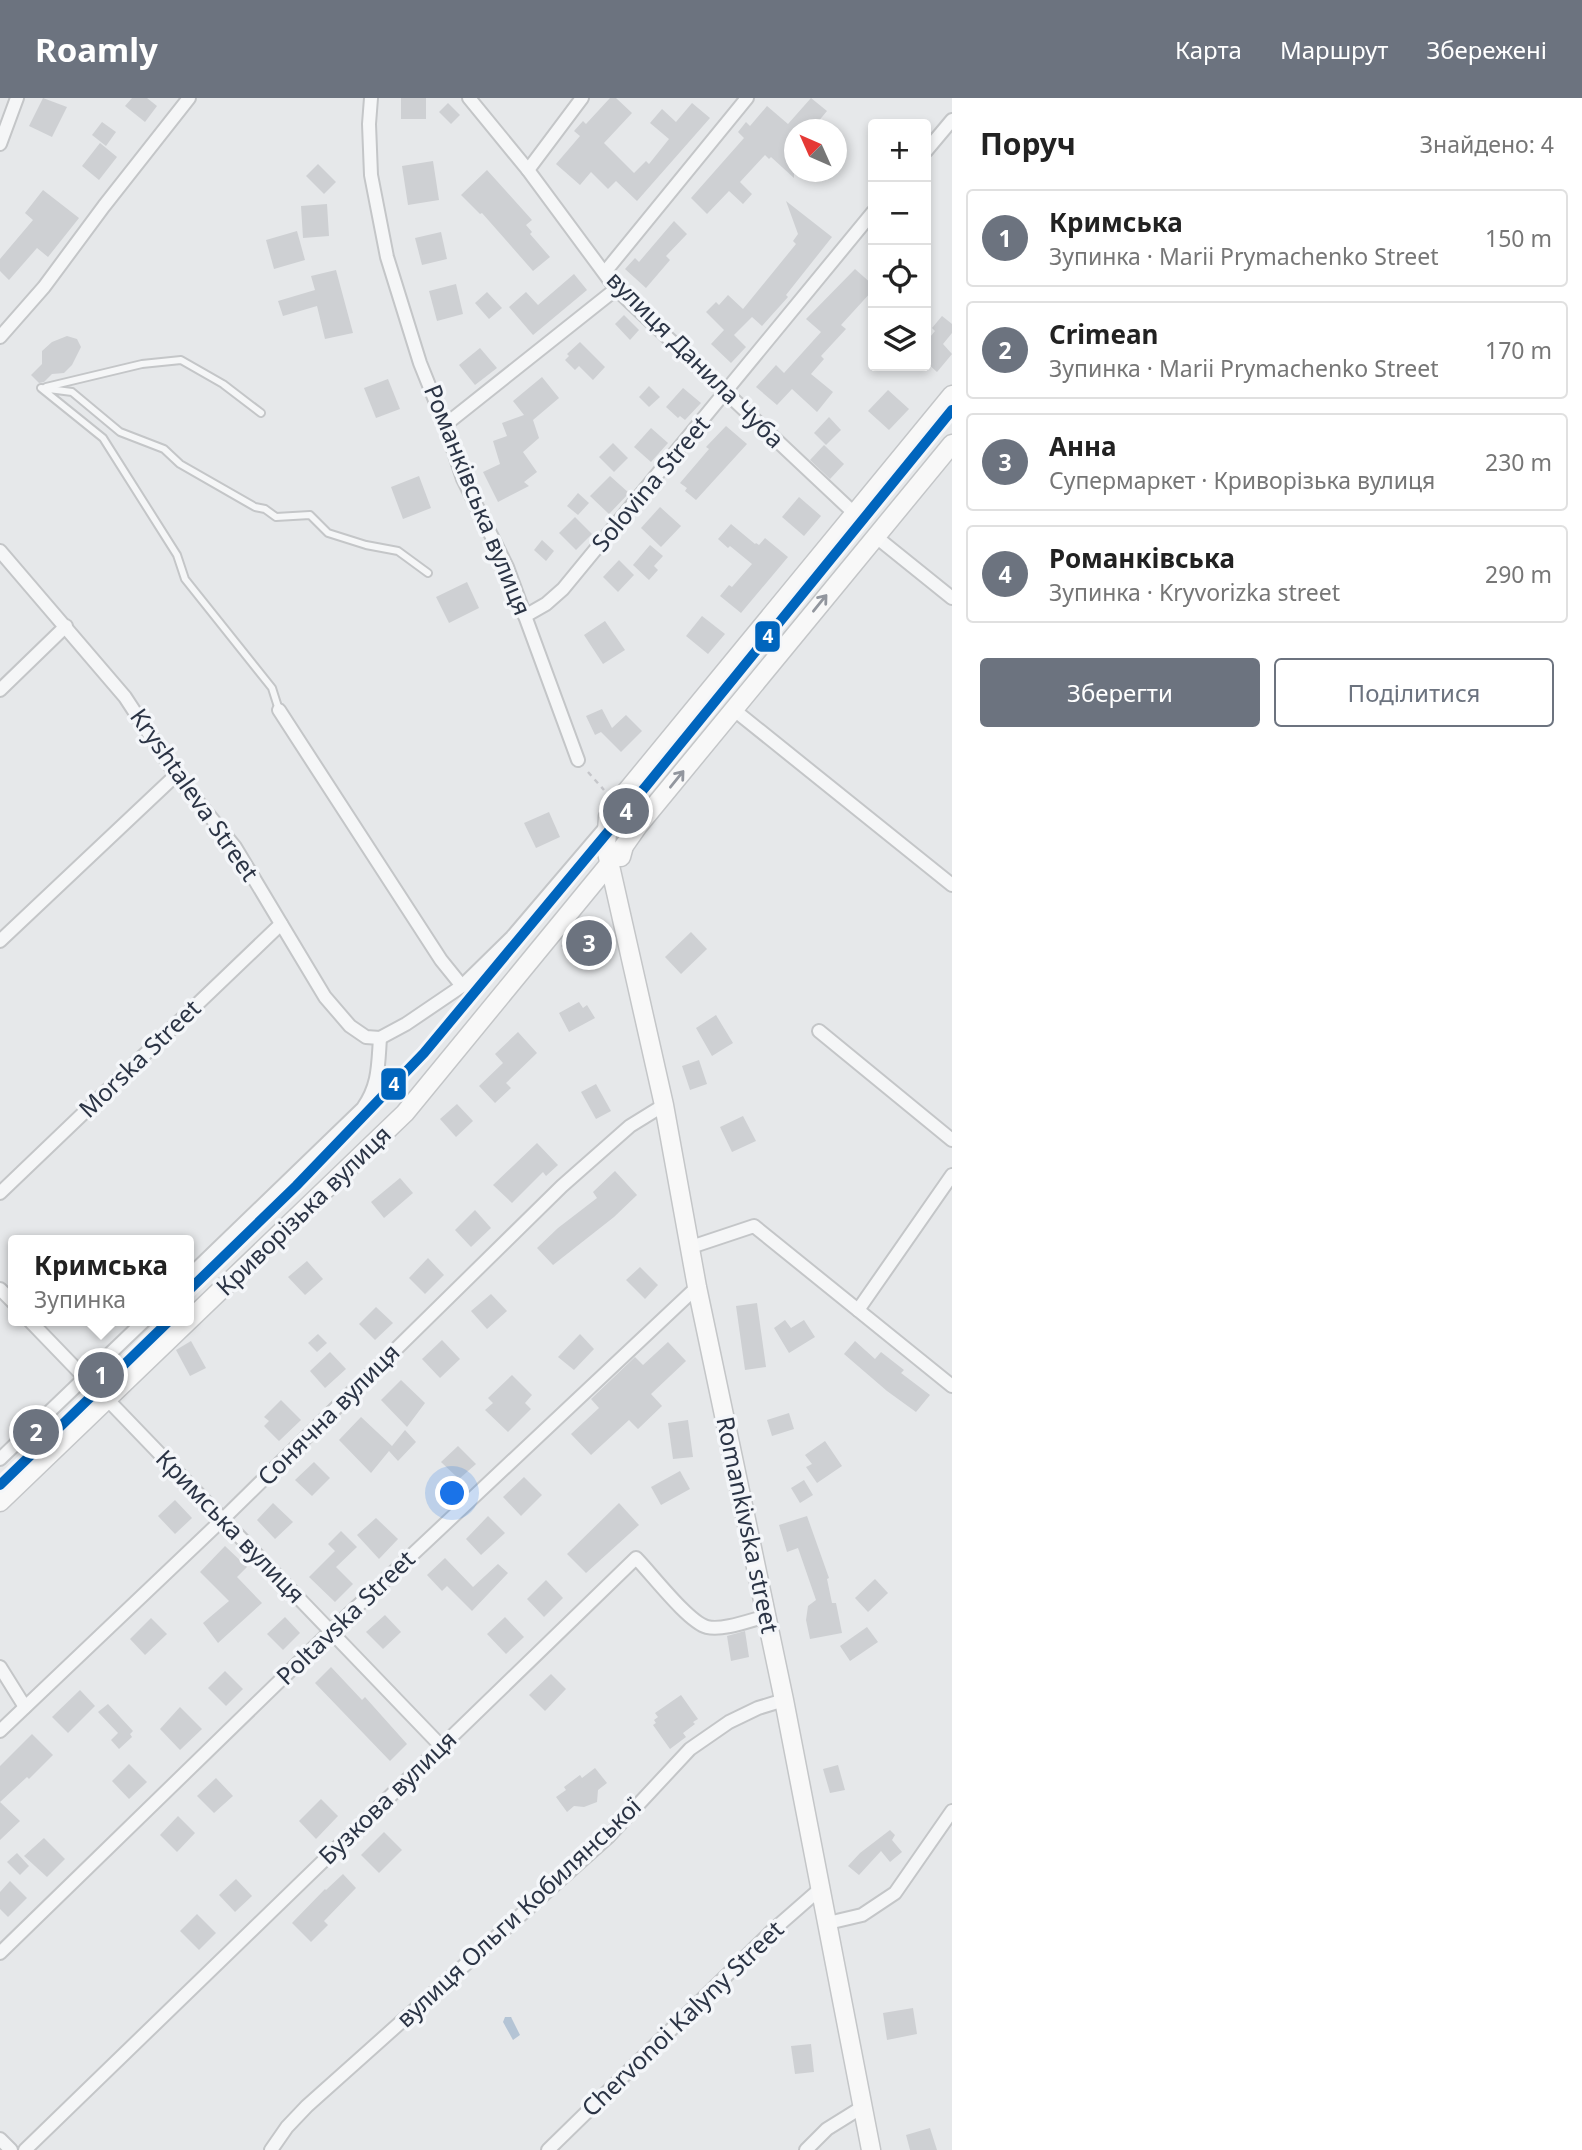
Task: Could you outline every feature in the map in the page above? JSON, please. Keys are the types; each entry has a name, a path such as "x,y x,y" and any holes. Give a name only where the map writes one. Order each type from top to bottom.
{"main road":[{"path":"617,902 605,828 616,804 952,395"},
{"name":"Криворізька вулиця","path":"194,1316 405,1113 610,866 733,709 952,444"},
{"path":"617,902 617,867 624,846"},
{"name":"Romankivska street","path":"617,902 664,1105 697,1287 784,1700 871,2150"},
{"name":"Криворізька вулиця","path":"0,1502 183,1326"}],"street":[{"path":"0,144 17,98"},
{"path":"0,336 44,287 189,98"},
{"name":"Романківська вулиця","path":"372,98 369,124 371,175 387,257 420,363 463,479 507,567 578,760"},
{"name":"вулиця Данила Чуба","path":"469,98 528,170 616,289 854,513"},
{"path":"528,170 582,98"},
{"path":"605,272 747,98"},
{"path":"931,145 952,120"},
{"name":"Solovina Street","path":"525,616 546,604 563,589 868,218"},
{"path":"445,425 616,289"},
{"path":"875,536 952,598"},
{"name":"Kryshtaleva Street","path":"0,551 125,697 176,775 235,847 325,997 350,1026 366,1037 380,1038"},
{"path":"0,690 66,626"},
{"path":"733,709 952,885"},
{"path":"279,710 441,960 462,986"},
{"path":"0,941 176,775"},
{"path":"194,1271 363,1108 373,1093 378,1072 380,1038 406,1024 462,986 512,937 605,828"},
{"name":"Morska Street","path":"0,1193 281,924"},
{"path":"819,1031 952,1140"},
{"name":"Сонячна вулиця","path":"0,1731 223,1519 562,1186 630,1126 664,1105"},
{"path":"858,1310 952,1175"},
{"path":"691,1247 754,1226 952,1386"},
{"name":"Poltavska Street","path":"0,1952 330,1632 697,1287"},
{"path":"35,1326 85,1378"},
{"path":"0,1459 139,1326"},
{"name":"Кримська вулиця","path":"107,1399 441,1746"},
{"name":"Бузкова вулиця","path":"25,2150 636,1558 688,1614 707,1627 730,1626 766,1616"},
{"path":"0,1667 25,1707"},
{"name":"вулиця Ольги Кобилянської","path":"271,2150 287,2127 307,2106 608,1837 690,1749 729,1722 784,1700"},
{"path":"828,1923 862,1916 895,1893 952,1811"},
{"name":"Chervonoi Kalyny Street","path":"548,2150 772,1931 820,1889"},
{"path":"806,2150 827,2129 864,2106"},
{"path":"0,2139 11,2150"}],"lane":[{"path":"41,388 142,364 181,360 223,384 261,413"},
{"path":"41,388 72,392 120,432 164,449 180,464 276,517 310,515 328,533 366,545 398,551 428,573"},
{"path":"41,388 103,438 177,555 185,579 272,688 279,710"}],"path":[{"path":"578,760 616,804"}],"water":[{"path":"505,2017 511,2017 520,2035 513,2040 503,2022"}],"building":[{"path":"43,98 67,107 52,137 29,126"},
{"path":"132,98 147,98 157,106 145,122 125,106"},
{"path":"401,98 426,98 426,119 401,119"},
{"path":"610,98 616,98 632,113 604,143 634,173 646,161 649,164 669,139 650,123 662,109 676,122 692,103 710,118 637,201 616,181 608,189 591,172 580,185 556,164 580,136 574,131 583,121 586,124"},
{"path":"811,98 827,111 820,119 792,119"},
{"path":"448,103 460,115 451,124 439,112"},
{"path":"767,106 784,121 784,169 765,155 740,182 752,194 743,204 729,191 707,214 691,198 744,138 738,132 746,122 750,126"},
{"path":"102,122 116,132 106,146 92,135"},
{"path":"100,143 117,157 99,180 82,166"},
{"path":"433,161 439,200 408,205 402,166"},
{"path":"318,164 336,182 324,194 306,176"},
{"path":"487,170 532,220 526,225 532,232 530,234 550,257 533,271 482,213 461,195"},
{"path":"43,190 79,218 48,257 37,248 9,280 0,271 0,259 33,220 25,213"},
{"path":"786,201 832,237 786,295 788,297 762,326 752,317 734,335 746,347 731,363 711,344 724,330 706,312 716,302 719,305 728,295 743,309 796,244 793,241 798,234"},
{"path":"327,204 329,236 303,238 301,206"},
{"path":"674,221 687,234 666,256 670,260 646,288 625,269 635,258 639,262"},
{"path":"297,231 305,260 274,269 266,240"},
{"path":"441,232 447,259 422,265 415,238"},
{"path":"855,269 868,281 868,295 841,325 846,329 821,356 824,359 811,374 833,392 817,412 792,389 777,405 756,387 776,365 784,373 821,332 806,319"},
{"path":"336,270 353,333 325,339 317,306 283,316 278,301 315,290 311,276"},
{"path":"574,274 587,290 533,335 509,307 526,292 538,305"},
{"path":"456,284 463,314 437,321 429,291"},
{"path":"487,292 502,308 489,319 475,303"},
{"path":"624,315 639,330 630,340 615,324"},
{"path":"942,316 952,324 952,333 943,344 952,354 937,372 931,367 931,336 935,331 932,328"},
{"path":"67,336 77,339 81,347 72,365 64,373 52,374 39,383 31,375 42,364 42,351 52,342"},
{"path":"580,342 605,367 593,380 579,366 575,370 565,360 569,356 567,354"},
{"path":"480,348 497,368 475,385 459,365"},
{"path":"542,377 559,398 533,420 539,438 523,452 537,472 524,482 529,486 498,502 483,472 500,464 493,441 507,436 502,423 524,415 513,401"},
{"path":"388,379 400,409 376,418 364,388"},
{"path":"649,386 660,397 649,407 639,397"},
{"path":"683,388 701,403 685,420 680,416 678,418 666,407"},
{"path":"888,390 909,409 889,430 868,411"},
{"path":"829,417 841,430 826,445 814,433"},
{"path":"726,426 747,444 696,500 680,483 709,449 706,447"},
{"path":"651,428 668,443 651,462 634,447"},
{"path":"613,443 628,458 614,472 599,457"},
{"path":"824,445 844,464 830,479 810,460"},
{"path":"419,476 431,508 403,519 391,487"},
{"path":"610,476 629,493 609,514 590,496"},
{"path":"578,493 589,503 578,515 567,506"},
{"path":"799,497 821,516 804,536 782,517"},
{"path":"660,507 681,526 661,547 641,528"},
{"path":"575,517 592,534 576,550 559,533"},
{"path":"731,524 755,544 759,545 765,538 788,557 741,613 720,596 729,585 732,587 752,564 718,539"},
{"path":"542,540 554,551 546,561 534,550"},
{"path":"650,545 663,556 654,566 658,570 649,580 633,565"},
{"path":"619,560 634,575 618,592 603,577"},
{"path":"467,582 479,608 449,623 436,597"},
{"path":"702,616 725,634 708,654 686,636"},
{"path":"605,621 625,650 603,664 584,635"},
{"path":"602,709 612,728 626,715 642,731 621,752 601,732 595,735 586,716"},
{"path":"549,812 560,837 536,848 524,823"},
{"path":"581,923 601,924 608,949 576,959 561,946"},
{"path":"691,932 707,949 681,974 665,957"},
{"path":"579,1002 583,1008 587,1005 595,1018 569,1032 559,1013"},
{"path":"716,1015 733,1043 712,1056 696,1028"},
{"path":"518,1032 537,1053 506,1083 511,1088 495,1103 479,1086 503,1063 495,1054"},
{"path":"699,1060 707,1084 690,1090 682,1066"},
{"path":"596,1084 611,1111 596,1119 581,1092"},
{"path":"457,1104 473,1121 456,1137 440,1119"},
{"path":"743,1116 756,1141 732,1152 720,1127"},
{"path":"537,1143 558,1165 546,1176 543,1172 512,1203 493,1185"},
{"path":"615,1171 637,1195 614,1217 553,1265 537,1248 597,1198 593,1192"},
{"path":"400,1178 413,1193 384,1218 371,1202"},
{"path":"475,1210 491,1228 471,1247 455,1230"},
{"path":"428,1258 444,1275 425,1294 409,1278"},
{"path":"307,1261 323,1279 305,1295 288,1277"},
{"path":"640,1267 658,1285 645,1299 626,1280"},
{"path":"491,1294 507,1311 487,1329 471,1311"},
{"path":"757,1303 766,1367 745,1370 736,1306"},
{"path":"376,1307 393,1323 375,1340 359,1324"},
{"path":"785,1320 791,1328 804,1320 815,1337 789,1353 774,1328"},
{"path":"318,1334 327,1343 317,1352 308,1343"},
{"path":"580,1334 594,1349 574,1370 558,1357"},
{"path":"442,1340 460,1359 440,1378 422,1359"},
{"path":"191,1341 206,1368 190,1376 176,1350"},
{"path":"855,1341 875,1359 881,1352 904,1370 901,1373 930,1395 916,1412 844,1354"},
{"path":"668,1342 686,1361 651,1394 662,1406 638,1429 629,1420 591,1455 571,1434 599,1408 591,1399 635,1357 643,1365"},
{"path":"330,1352 346,1369 325,1388 310,1371"},
{"path":"512,1375 532,1395 525,1403 531,1409 508,1432 485,1410 493,1403 488,1398"},
{"path":"401,1380 425,1403 407,1427 381,1400"},
{"path":"281,1400 301,1420 279,1441 264,1426 269,1421 264,1417"},
{"path":"789,1413 794,1429 772,1436 767,1420"},
{"path":"361,1417 392,1446 405,1430 416,1442 398,1461 389,1451 371,1473 339,1440"},
{"path":"688,1420 693,1457 673,1459 668,1423"},
{"path":"825,1441 842,1466 817,1483 806,1467 812,1464 805,1455"},
{"path":"458,1446 476,1464 459,1479 441,1462"},
{"path":"314,1462 330,1478 312,1496 295,1480"},
{"path":"680,1471 690,1489 661,1505 651,1487"},
{"path":"524,1477 542,1495 521,1516 503,1497"},
{"path":"804,1480 813,1495 800,1503 791,1488"},
{"path":"175,1500 192,1518 175,1534 158,1516"},
{"path":"273,1503 293,1522 275,1539 257,1520"},
{"path":"619,1503 639,1525 586,1573 567,1554"},
{"path":"488,1516 505,1533 481,1555 466,1539"},
{"path":"807,1516 829,1578 827,1579 832,1603 836,1603 842,1633 810,1639 806,1620 808,1606 816,1600 798,1548 787,1552 779,1525"},
{"path":"376,1518 398,1539 379,1559 357,1535"},
{"path":"341,1531 357,1547 336,1567 353,1584 335,1602 309,1577 335,1551 328,1544"},
{"path":"225,1546 247,1567 237,1577 262,1603 218,1643 203,1623 229,1601 200,1572"},
{"path":"445,1558 473,1587 498,1564 508,1573 472,1611 447,1586 442,1591 427,1575"},
{"path":"875,1579 888,1593 868,1612 855,1598"},
{"path":"546,1580 563,1598 544,1617 527,1599"},
{"path":"385,1615 401,1632 383,1649 366,1632"},
{"path":"285,1617 300,1633 283,1650 267,1634"},
{"path":"505,1617 524,1637 506,1654 487,1634"},
{"path":"151,1618 167,1634 145,1655 130,1639"},
{"path":"867,1627 878,1642 850,1661 840,1646"},
{"path":"745,1631 749,1657 731,1661 727,1636"},
{"path":"331,1667 362,1700 365,1697 407,1744 390,1761 315,1683"},
{"path":"225,1671 243,1689 226,1706 208,1688"},
{"path":"551,1674 566,1689 545,1711 529,1695"},
{"path":"80,1690 95,1706 68,1733 52,1717"},
{"path":"681,1695 698,1719 683,1733 686,1737 670,1749 653,1725 658,1717 655,1713"},
{"path":"108,1704 133,1731 130,1734 132,1737 119,1749 111,1740 118,1733 98,1712"},
{"path":"180,1707 202,1729 180,1750 160,1729"},
{"path":"32,1734 53,1755 0,1802 0,1766"},
{"path":"129,1764 147,1782 129,1799 112,1781"},
{"path":"838,1765 845,1790 830,1793 823,1769"},
{"path":"595,1768 607,1783 598,1790 597,1802 584,1807 574,1806 567,1812 556,1797 580,1775 582,1778"},
{"path":"216,1778 233,1796 214,1813 197,1796"},
{"path":"321,1799 338,1816 316,1839 299,1821"},
{"path":"0,1802 20,1821 0,1840"},
{"path":"178,1816 195,1833 177,1852 160,1835"},
{"path":"890,1830 895,1835 892,1840 902,1852 890,1862 881,1851 859,1875 848,1866 860,1853"},
{"path":"384,1832 402,1850 379,1873 361,1855"},
{"path":"44,1838 65,1859 47,1877 24,1856"},
{"path":"17,1853 29,1866 20,1875 7,1862"},
{"path":"343,1874 356,1888 324,1921 328,1925 311,1942 292,1923"},
{"path":"236,1879 252,1896 235,1912 219,1895"},
{"path":"10,1881 27,1898 8,1917 0,1909 0,1892"},
{"path":"197,1914 216,1933 199,1950 180,1931"},
{"path":"913,2008 917,2034 887,2040 883,2013"},
{"path":"811,2044 814,2072 795,2074 791,2046"},
{"path":"930,2128 937,2150 910,2150 906,2135"}],"tram line":[{"name":"4","path":"194,1285 296,1186 424,1053 647,785 952,410"},
{"name":"4","path":"0,1485 164,1326"}],"place":[{"name":"Романківська","path":"626,811"},
{"name":"Анна","path":"589,943"},
{"name":"Кримська","path":"101,1375"},
{"name":"Crimean","path":"36,1432"}]}
